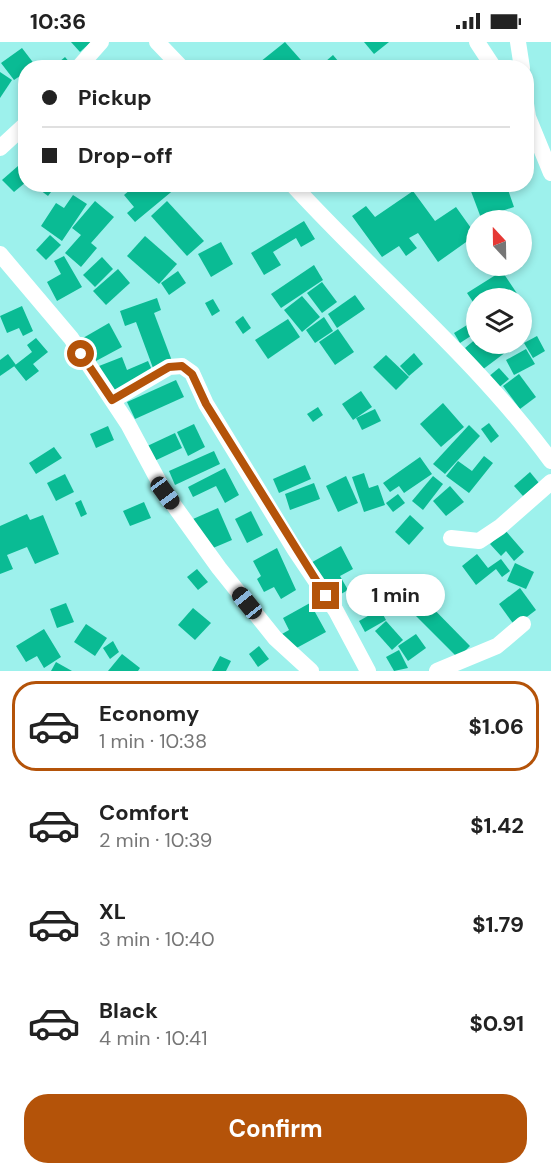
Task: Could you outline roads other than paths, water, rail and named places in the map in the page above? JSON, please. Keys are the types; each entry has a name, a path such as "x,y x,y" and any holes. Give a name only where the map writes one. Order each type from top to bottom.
{"street":[{"path":"85,60 101,42"},
{"path":"157,42 174,60"},
{"path":"477,42 489,60"},
{"path":"518,42 521,60"},
{"path":"534,130 551,173"},
{"path":"0,148 18,131"},
{"path":"300,192 439,331 529,431 551,461"},
{"path":"0,254 71,338 128,424 165,493 219,568 275,638 311,671"},
{"path":"112,400 169,367 182,366 192,374 206,404 295,550 336,611 368,671"},
{"path":"451,538 479,541 500,527 551,482"},
{"path":"437,671 497,646 524,624"}]}
